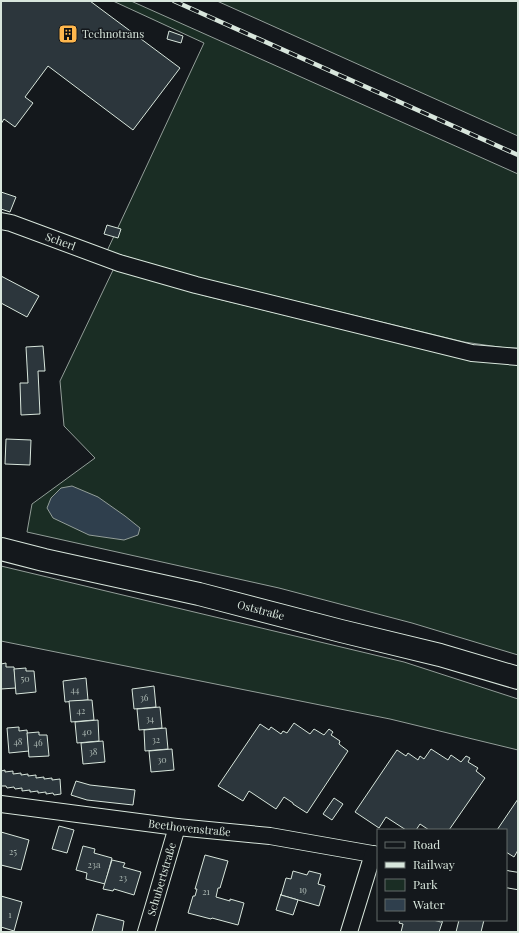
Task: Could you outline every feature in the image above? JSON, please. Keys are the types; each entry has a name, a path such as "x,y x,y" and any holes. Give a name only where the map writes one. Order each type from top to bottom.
{"main road":[{"name":"Oststraße","path":"1,549 199,594 433,653 518,678"}],"street":[{"name":"Scherl","path":"1,221 11,223 119,263 196,286 464,351 479,354 518,357"},
{"name":"Beethovenstraße","path":"1,804 177,827 270,836 375,854"},
{"name":"Schubertstraße","path":"146,932 177,827"},
{"path":"349,932 375,854"},
{"path":"507,879 518,881"}],"green space":[{"path":"113,1 131,1 518,174 518,348 506,348 464,342 200,278 107,251 204,43"},
{"path":"217,1 518,1 518,136"},
{"path":"114,268 206,296 375,337 518,364 518,655 412,623 279,588 27,532 32,504 95,458 64,426 60,381"},
{"path":"1,566 404,662 518,699 518,750 390,719 1,641"}],"water":[{"path":"72,486 98,497 125,516 140,528 138,535 124,540 89,535 53,518 47,508 51,498 61,488"}],"building":[{"name":"Technotrans","path":"1,1 90,1 180,68 133,130 48,66 25,97 33,103 15,127 4,119 1,124"},
{"path":"169,31 183,36 181,43 167,39"},
{"path":"1,192 16,197 10,212 1,209"},
{"path":"107,225 121,229 118,238 104,234"},
{"path":"1,276 39,296 27,317 1,303"},
{"path":"43,346 45,371 38,371 40,414 21,415 20,383 28,383 26,347"},
{"path":"6,439 31,440 30,465 5,464"},
{"path":"6,663 6,667 14,667 16,688 1,689 1,664"},
{"path":"26,668 26,671 34,671 36,692 16,694 14,669"},
{"path":"86,678 88,700 65,702 63,681"},
{"path":"154,686 156,707 134,709 132,689"},
{"path":"92,700 94,720 71,722 69,701"},
{"path":"160,707 162,728 139,730 137,709"},
{"path":"98,720 99,741 77,743 75,722"},
{"path":"294,723 310,734 314,729 324,735 329,729 333,732 331,735 340,741 339,744 348,751 307,813 284,797 276,809 249,791 243,801 218,786 260,724 269,730 271,727 281,734 283,731 287,733"},
{"path":"19,727 19,731 27,730 29,751 9,753 7,728"},
{"path":"166,728 168,749 145,751 144,730"},
{"path":"39,732 39,735 47,735 49,756 29,757 27,733"},
{"path":"103,741 105,762 83,764 81,743"},
{"path":"172,749 174,770 151,772 149,751"},
{"path":"431,749 448,760 451,755 461,762 466,756 470,758 468,762 478,768 476,771 485,778 450,829 428,829 420,824 417,829 404,829 386,817 379,828 355,812 397,750 406,756 408,753 418,760 420,756 424,759"},
{"path":"5,770 5,772 13,771 13,774 21,773 21,775 28,774 28,776 36,775 36,778 52,778 52,780 60,779 61,794 46,794 46,792 38,793 38,791 30,792 30,790 22,791 22,788 15,789 14,787 7,788 6,786 1,786 1,771"},
{"path":"76,781 90,785 135,790 133,805 87,800 71,795"},
{"path":"334,798 343,804 332,820 323,814"},
{"path":"518,799 518,850 514,857 507,853 507,829 498,829"},
{"path":"59,826 74,830 67,853 52,849"},
{"path":"1,832 29,840 21,870 1,865"},
{"path":"83,846 95,849 94,853 112,858 105,884 86,879 87,873 76,870"},
{"path":"205,855 228,861 216,897 244,903 238,925 188,913 193,896 195,896 197,889 195,889"},
{"path":"112,860 125,863 123,867 141,872 134,895 114,889 113,891 103,889"},
{"path":"293,871 307,875 309,871 321,874 318,884 325,886 319,906 281,895 286,878 291,879"},
{"path":"281,894 298,900 293,915 276,910"},
{"path":"1,896 22,902 14,931 1,927"},
{"path":"97,914 124,921 122,932 92,932"},
{"path":"400,921 443,921 439,932 401,932 403,924 399,923"},
{"path":"459,921 484,921 481,932 456,932"}],"railway":[{"path":"174,1 518,155"}],"place":[{"name":"Technotrans","path":"68,34"}]}
